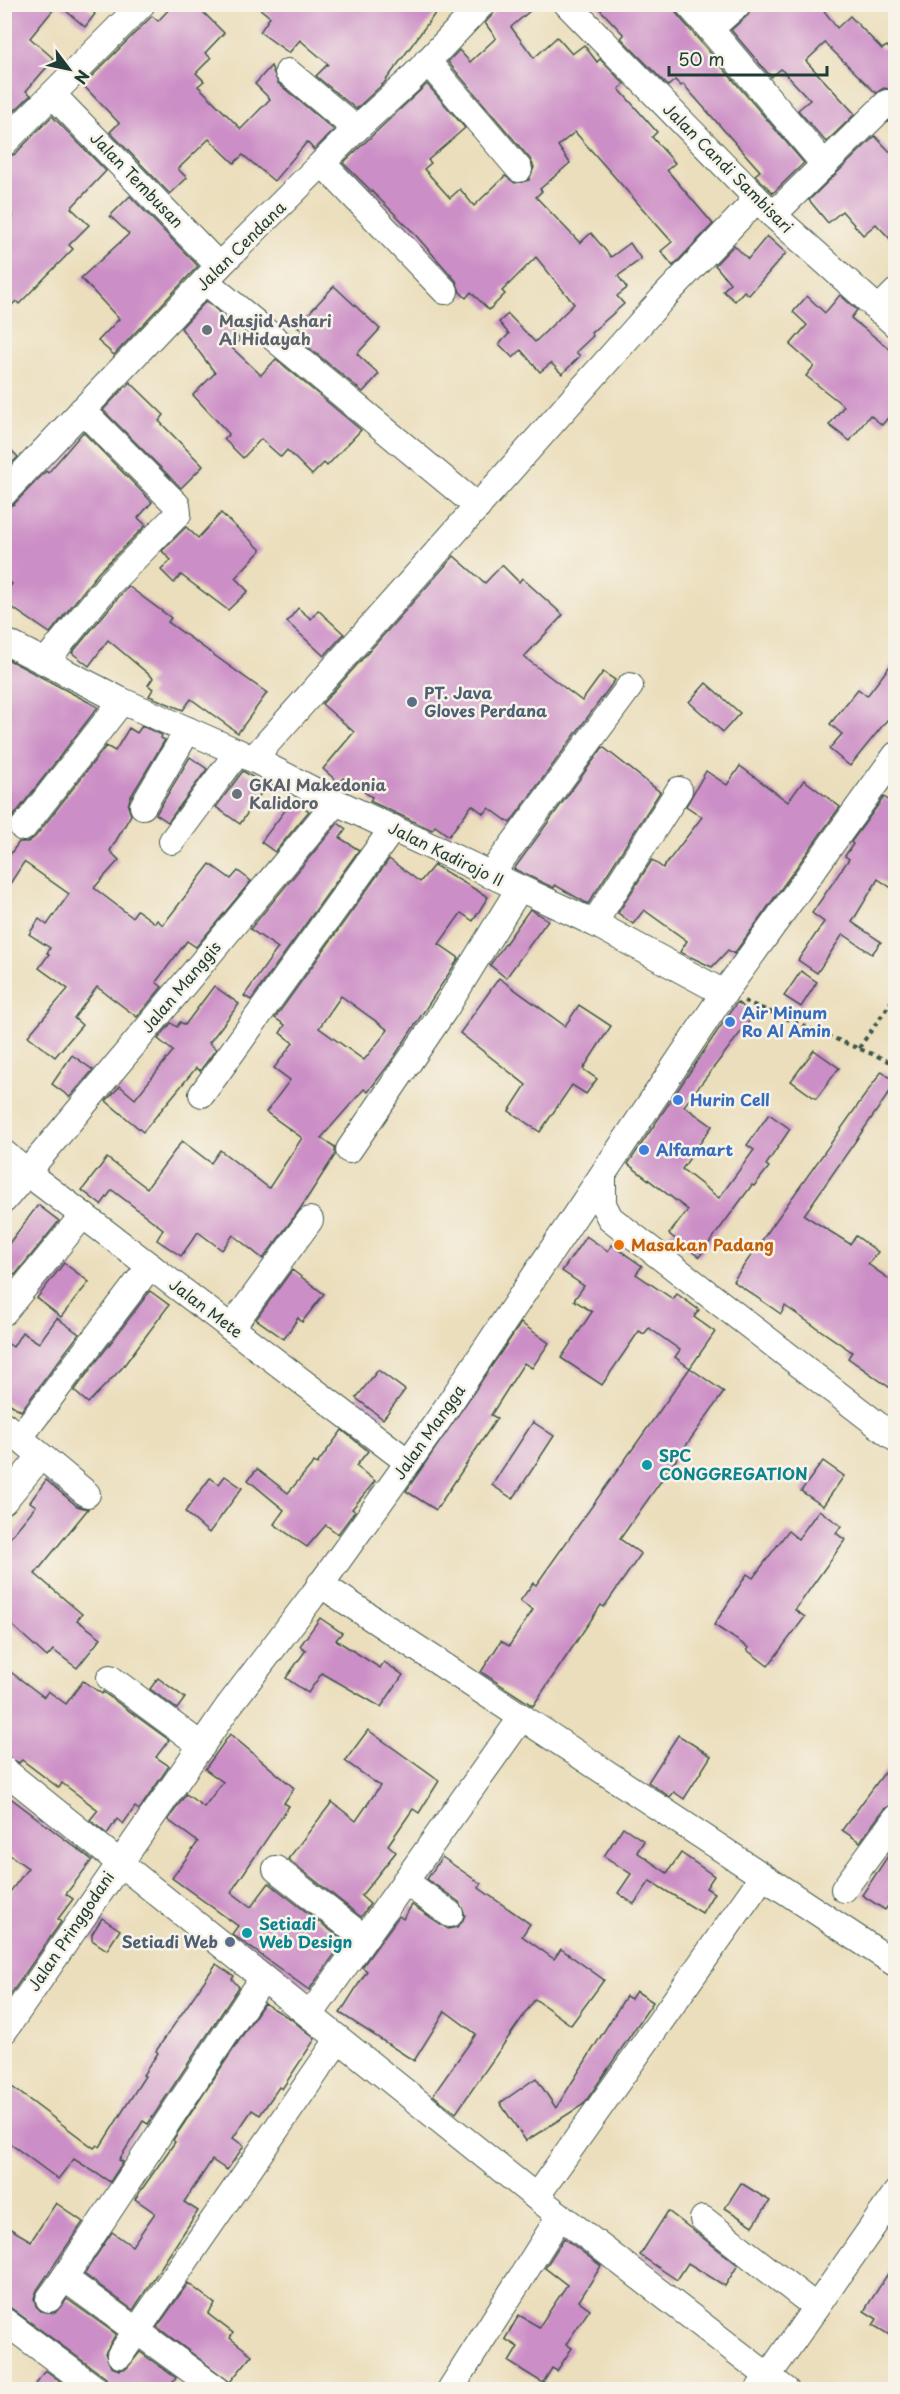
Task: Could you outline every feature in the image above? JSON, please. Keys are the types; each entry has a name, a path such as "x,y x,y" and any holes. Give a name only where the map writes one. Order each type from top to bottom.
{"street":[{"path":"4,143 142,4"},
{"name":"Jalan Cendana","path":"4,493 212,273 482,4"},
{"name":"Jalan Candi Sambisari","path":"567,4 765,207 890,309"},
{"path":"688,4 825,165"},
{"path":"710,29 738,4"},
{"path":"427,61 519,169"},
{"path":"288,72 356,129"},
{"name":"Jalan Tembusan","path":"60,89 212,273 478,507"},
{"path":"172,841 245,755 478,507 663,298 765,207 825,165 887,103"},
{"path":"323,164 445,291"},
{"path":"46,662 110,583 178,514 177,506 82,410"},
{"name":"Jalan Kadirojo II","path":"4,641 122,701 245,755 336,802 594,923 724,993"},
{"path":"490,875 630,686"},
{"path":"23,828 122,701"},
{"path":"143,806 188,730"},
{"name":"Jalan Mangga","path":"119,1861 408,1462 603,1177 627,1136 724,993 896,755"},
{"path":"594,923 679,790"},
{"name":"Jalan Manggis","path":"4,1200 336,802"},
{"path":"202,1095 393,828"},
{"path":"349,1150 447,1006 519,889"},
{"name":"Jalan Mete","path":"4,1153 408,1462"},
{"path":"603,1177 603,1204 610,1218 896,1439"},
{"path":"4,1312 83,1215"},
{"path":"231,1328 310,1220"},
{"path":"87,1494 40,1457 12,1431 150,1266"},
{"path":"4,1501 40,1457"},
{"path":"320,1584 896,1964"},
{"path":"110,1678 202,1746"},
{"path":"310,2015 522,1717"},
{"path":"4,1770 771,2385 816,2307 896,2193"},
{"path":"844,1888 896,1818"},
{"name":"Jalan Pringgodani","path":"6,2023 119,1861"},
{"path":"276,1869 364,1938"},
{"path":"536,2197 763,1876"},
{"path":"405,1881 450,1914"},
{"path":"49,2299 262,1978"},
{"path":"120,2355 338,2040"},
{"path":"450,2390 560,2216"},
{"path":"703,2219 816,2307"},
{"path":"64,2278 218,2390"},
{"path":"4,2321 97,2390"}],"path":[{"path":"724,993 896,1064"},
{"path":"859,1048 896,995"}],"building":[{"path":"4,4 58,4 30,38 54,59 26,91 31,95 4,121"},
{"path":"58,4 84,4 95,14 85,27"},
{"path":"174,4 195,4 224,33 205,53 211,58 196,73 204,81 198,86 241,129 270,99 255,84 271,66 278,83 334,130 314,150 307,142 274,181 243,155 234,163 209,139 178,169 187,178 170,194 110,132 119,123 83,85 152,16 158,21"},
{"path":"254,4 442,4 384,83 356,109 316,76 328,64 300,40 289,53 260,32 270,17"},
{"path":"497,4 538,4 511,27 534,58 557,37 572,54 584,45 597,62 600,59 624,84 619,89 657,132 652,137 675,163 667,170 713,224 673,266 661,251 672,242 575,132 558,146 570,163 540,189 542,191 536,197 580,243 591,233 611,257 630,243 641,259 618,276 627,288 617,296 624,304 591,333 593,336 576,352 580,356 562,374 551,363 540,372 521,350 513,358 499,344 509,334 499,322 508,314 535,342 574,304 536,257 502,291 505,294 489,310 471,292 466,298 460,292 456,281 412,231 343,163 427,84 465,128 428,160 431,163 424,169 450,198 460,189 474,206 505,176 515,183 529,180 534,167 530,159 448,62 459,50 470,62 496,38 485,23 493,14"},
{"path":"595,4 673,4 677,14 804,163 773,193 755,175 760,171 683,84 681,86 675,80 668,86 621,38 624,35"},
{"path":"753,4 819,4 837,28 850,16 882,49 887,46 896,57 896,91 884,88 876,93 825,43 806,61 855,114 826,142 798,110 810,100 781,69 771,77 731,30 748,15"},
{"path":"52,116 106,171 71,208 89,225 69,245 73,249 19,304 16,301 4,313 4,225 13,217 4,209 4,158 15,154"},
{"path":"875,136 896,158 896,245 876,224 863,235 842,211 828,223 809,200"},
{"path":"130,196 198,266 114,355 98,341 119,319 81,278 129,234 110,216"},
{"path":"767,236 786,253 749,295 744,291 735,301 723,291 730,283 715,265 734,245 748,259"},
{"path":"334,286 380,329 357,354 379,374 363,392 296,337 303,330 297,326"},
{"path":"840,295 857,310 851,318 896,354 896,408 882,425 870,415 850,441 829,425 844,406 806,376 814,366 790,345 807,325 793,312 807,296 825,313"},
{"path":"206,301 218,311 240,340 231,347 261,375 276,359 361,430 327,466 324,463 312,475 287,450 281,457 261,439 243,458 224,439 229,434 193,395 215,373 181,328"},
{"path":"130,382 164,415 159,421 203,466 181,488 103,410"},
{"path":"83,432 152,502 138,518 146,525 98,573 50,633 4,602 4,594 12,584 4,578 4,508 14,504 46,471 48,473"},
{"path":"4,443 18,457 4,471"},
{"path":"221,513 261,550 235,578 248,591 228,610 181,575 174,583 161,570 171,560 162,551 186,527 198,538"},
{"path":"454,556 485,583 502,565 519,582 522,578 563,615 524,657 582,701 603,672 615,680 510,823 489,808 484,814 472,805 449,836 435,826 432,830 370,801 372,797 343,778 339,783 323,769 354,732 322,704"},
{"path":"128,586 171,618 168,622 267,693 238,733 191,699 183,710 149,696 153,689 148,685 153,678 108,640 89,666 72,653"},
{"path":"298,608 311,619 318,610 344,634 324,656 287,622"},
{"path":"896,658 896,709 850,766 829,749 842,734 830,724 858,689 867,696"},
{"path":"7,659 98,707 13,817 4,811 4,664"},
{"path":"706,683 740,713 723,732 689,702"},
{"path":"142,726 162,735 161,738 165,740 130,798 128,806 131,815 110,851 119,860 94,888 132,917 137,910 155,923 157,920 163,925 210,864 231,879 238,871 251,881 196,947 187,941 156,982 162,987 137,1017 97,987 74,1018 82,1025 55,1057 28,1036 68,989 39,968 49,954 47,953 50,948 29,934 39,919 47,925 69,894 24,862 4,893 4,863 19,842 28,842 35,837 106,746 115,751 129,728 137,733"},
{"path":"603,747 660,792 588,904 555,885 554,888 514,869"},
{"path":"190,757 207,769 168,822 156,814"},
{"path":"740,766 788,802 804,780 840,807 734,954 728,950 712,967 680,952 687,941 644,910 633,924 618,913 652,860 663,868 702,817 686,806 706,771 727,785"},
{"name":"GKAI Makedonia Kalidoro","path":"243,771 266,786 240,824 216,807"},
{"path":"884,797 896,805 896,891 878,879 852,922 881,942 872,954 843,934 817,973 798,960 824,922 812,913 849,859 845,856 853,844 851,842"},
{"path":"293,800 309,811 275,852 261,842"},
{"path":"338,823 346,829 340,838 359,850 251,1000 244,996 278,948 250,929"},
{"path":"389,859 420,882 434,865 488,897 473,921 461,913 439,944 459,958 390,1063 368,1092 364,1089 321,1138 335,1147 335,1155 300,1209 263,1259 233,1235 222,1250 198,1232 181,1256 157,1240 163,1229 112,1190 101,1205 82,1190 107,1158 147,1188 182,1141 211,1163 220,1150 269,1188 302,1138 266,1112 290,1080 274,1068 293,1043 280,1033 285,1025 275,1018","holes":["341,996 388,1030 364,1060 319,1028"]},
{"path":"530,909 548,920 506,978 490,965"},
{"path":"801,971 817,982 801,1007 784,996"},
{"path":"499,978 565,1026 579,1005 611,1026 583,1069 597,1079 586,1094 572,1085 540,1132 509,1111 526,1085 460,1033"},
{"path":"214,986 239,1004 209,1043 216,1049 200,1071 196,1068 143,1132 106,1101 120,1086 135,1099 173,1051 158,1039 171,1023 177,1027 180,1022 185,1025"},
{"path":"737,1002 754,1015 684,1106 712,1126 682,1169 719,1198 754,1150 747,1145 769,1114 790,1129 766,1165 769,1167 754,1186 752,1185 699,1257 669,1234 688,1210 628,1164"},
{"path":"814,1050 839,1068 816,1099 791,1081"},
{"path":"72,1055 93,1070 70,1097 52,1084"},
{"path":"882,1071 896,1083 804,1215 850,1244 856,1236 878,1252 868,1264 896,1284 896,1392 848,1358 852,1352 785,1306 781,1314 733,1281"},
{"path":"38,1205 59,1221 15,1275 4,1268 4,1250"},
{"path":"586,1236 608,1251 612,1245 642,1266 636,1274 673,1299 677,1294 699,1310 694,1317 715,1332 690,1368 675,1357 680,1350 649,1328 644,1334 639,1331 602,1385 561,1358 592,1312 574,1300 584,1286 562,1271"},
{"path":"64,1263 89,1282 61,1317 37,1298"},
{"path":"292,1270 324,1294 302,1322 298,1318 284,1339 256,1319"},
{"path":"150,1291 169,1305 122,1368 88,1403 74,1391"},
{"path":"57,1318 79,1334 21,1411 4,1400 4,1341 13,1347 22,1332 39,1343"},
{"path":"521,1323 549,1343 532,1368 524,1363 491,1415 497,1418 436,1510 406,1491"},
{"path":"690,1368 724,1392 620,1539 641,1554 604,1607 601,1605 533,1706 481,1672 501,1641 509,1646 533,1610 520,1601 533,1583 536,1585"},
{"path":"378,1370 405,1390 383,1419 356,1398"},
{"path":"533,1422 554,1436 513,1499 492,1485"},
{"path":"342,1430 368,1451 356,1466 375,1481 352,1509 355,1511 338,1534 326,1525 307,1547 274,1524 284,1510 248,1480 257,1469 288,1493 314,1462 317,1464"},
{"path":"823,1461 844,1476 823,1506 801,1491"},
{"path":"225,1476 242,1488 209,1533 185,1512 210,1478 219,1484"},
{"path":"46,1480 77,1506 88,1509 35,1574 82,1614 77,1620 101,1638 77,1668 53,1650 47,1657 4,1618 4,1545 36,1506 30,1502"},
{"path":"819,1510 841,1526 836,1533 845,1540 795,1610 805,1617 768,1666 747,1650 749,1648 714,1625 747,1574 753,1578 788,1531 798,1539"},
{"path":"320,1618 342,1633 336,1640 380,1668 384,1662 403,1675 381,1707 322,1673 308,1693 286,1678 306,1650 300,1646"},
{"path":"4,1667 44,1697 48,1691 66,1704 83,1681 102,1694 103,1692 169,1740 156,1757 169,1766 139,1810 135,1807 123,1824 117,1819 107,1834 90,1820 98,1810 62,1783 59,1788 22,1760 19,1763 4,1755"},
{"path":"158,1678 185,1698 177,1709 150,1689"},
{"path":"368,1730 439,1781 419,1813 413,1809 388,1845 396,1852 361,1896 370,1904 361,1917 288,1859 332,1802 356,1821 380,1786 345,1761"},
{"path":"230,1734 294,1788 284,1803 289,1806 231,1892 251,1907 269,1883 344,1941 309,1990 232,1934 238,1926 172,1878 198,1842 168,1820 186,1794 204,1807 223,1782 205,1769"},
{"path":"678,1735 711,1756 684,1799 674,1792 670,1797 648,1782"},
{"path":"896,1757 896,1803 884,1809 860,1842 842,1830"},
{"path":"4,1793 92,1860 66,1894 73,1899 58,1919 61,1922 4,2004 4,1900 28,1868 4,1851"},
{"path":"623,1827 644,1841 637,1852 667,1873 681,1853 714,1876 706,1888 714,1893 702,1913 650,1881 634,1904 618,1893 631,1874 604,1856"},
{"path":"896,1844 896,1895 885,1910 862,1895"},
{"path":"442,1857 481,1884 479,1888 530,1924 522,1936 554,1959 561,1949 604,1980 571,2025 535,1999 456,2113 433,2095 476,2034 445,2011 414,2061 340,2013 367,1971 362,1967 399,1916 403,1919 412,1905 448,1929 457,1927 462,1922 465,1915 459,1902 427,1879"},
{"path":"102,1918 120,1930 107,1950 92,1940 92,1934"},
{"path":"216,1964 234,1976 232,1979 239,1987 148,2124 143,2121 119,2160 123,2162 110,2182 74,2159 58,2179 4,2139 4,2081 94,2148 97,2145 100,2147 145,2076 143,2075 158,2053 156,2051"},
{"path":"636,1991 653,2002 584,2104 526,2141 500,2103 536,2078 556,2108 626,1996 631,1999"},
{"path":"264,2003 291,2019 315,2039 282,2089 279,2087 260,2115 252,2110 233,2138 244,2146 227,2170 212,2160 184,2202 198,2211 133,2310 84,2274 112,2232 132,2246 155,2213 135,2199 175,2142 173,2140"},
{"path":"741,2183 770,2201 753,2226 725,2208"},
{"path":"56,2203 83,2222 37,2290 34,2298 36,2306 41,2311 55,2313 67,2299 116,2334 105,2353 111,2367 119,2370 127,2368 140,2352 176,2378 168,2390 112,2390 106,2378 4,2303 4,2225 31,2241"},
{"path":"668,2211 738,2265 725,2286 688,2263 677,2280 640,2255"},
{"path":"564,2238 601,2266 579,2301 590,2309 566,2344 572,2348 557,2371 552,2368 543,2383 509,2362 518,2347 505,2339 519,2315 539,2327 567,2285 545,2268"},
{"path":"896,2261 896,2339 873,2325 877,2319 864,2311"},
{"path":"188,2283 215,2304 208,2314 233,2333 230,2338 252,2355 230,2382 157,2327"},
{"path":"45,2370 60,2381 54,2390 32,2390"}],"place":[{"name":"Masjid Ashari Al Hidayah","path":"207,330"},
{"name":"PT. Java Gloves Perdana","path":"412,702"},
{"name":"GKAI Makedonia Kalidoro","path":"237,794"},
{"name":"Air Minum Ro Al Amin","path":"730,1022"},
{"name":"Hurin Cell","path":"678,1100"},
{"name":"Alfamart","path":"644,1150"},
{"name":"Masakan Padang","path":"619,1245"},
{"name":"SPC CONGGREGATION","path":"647,1465"},
{"name":"Setiadi Web Design","path":"247,1933"},
{"name":"Setiadi Web","path":"230,1942"}]}
